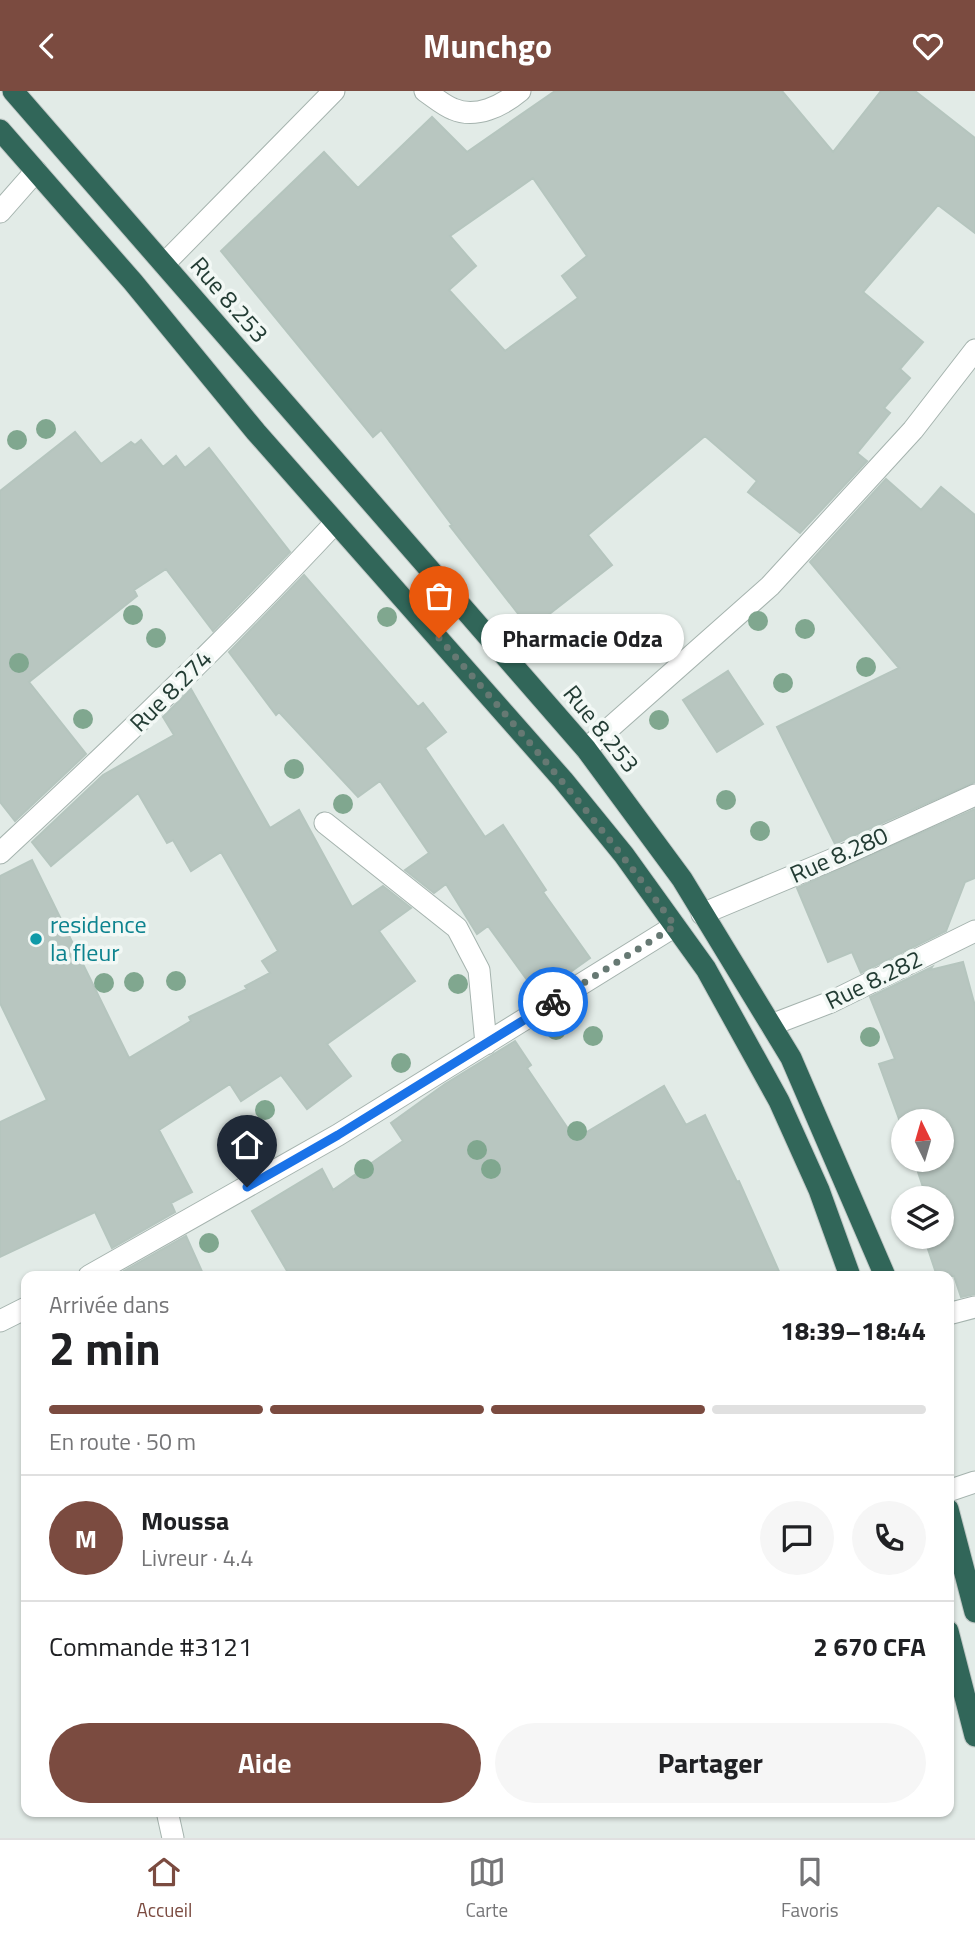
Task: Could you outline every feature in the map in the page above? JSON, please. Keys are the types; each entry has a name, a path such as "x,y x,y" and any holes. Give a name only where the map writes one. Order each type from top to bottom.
{"highway":[{"name":"Rue 8.253","path":"13,91 586,749 682,879 791,1058 883,1271"},
{"path":"0,130 335,523 386,577 563,780 624,855 706,969 779,1101 819,1190 848,1271"},
{"path":"954,1532 975,1612"},
{"path":"954,1654 975,1736"}],"street":[{"path":"164,264 334,91"},
{"path":"425,91 454,110 478,113 508,100 520,91"},
{"path":"0,212 36,171"},
{"path":"586,749 770,586 913,430 975,350"},
{"name":"Rue 8.274","path":"0,853 125,736 282,580 335,523"},
{"name":"Rue 8.280","path":"702,914 843,855 975,795"},
{"path":"325,823 457,928 479,970 486,1044"},
{"path":"98,1271 338,1135 675,926"},
{"name":"Rue 8.282","path":"771,1025 831,1002 975,931"},
{"path":"954,1312 975,1307"},
{"path":"0,1321 21,1310"},
{"path":"954,1489 975,1482"},
{"path":"168,1817 173,1838"}],"building":[{"path":"555,91 782,91 833,152 881,91 915,91 975,138 975,233 938,205 863,292 923,342 900,369 910,378 884,408 890,413 857,453 867,461 800,533 748,492 757,481 705,436 588,535 612,565 530,629 450,526 452,525 381,430 373,437 221,251 324,152 358,188 432,117 467,152","holes":["533,178 587,256 562,276 578,298 505,351 449,290 476,266 450,236"]},
{"path":"75,432 101,464 131,442 135,445 141,440 163,467 176,456 185,468 209,448 290,552 213,631 166,569 134,590 137,596 29,682 86,754 15,821 0,802 0,491"},
{"path":"886,479 921,510 941,487 975,515 975,782 835,844 777,727 899,668 810,562"},
{"path":"304,575 418,707 423,703 446,732 425,748 485,837 503,825 546,890 543,892 590,958 538,995 488,926 477,934 446,884 434,893 405,870 429,853 380,781 358,797 279,712 276,715 229,652"},
{"path":"728,671 763,724 717,752 683,700"},
{"path":"191,689 270,828 299,810 352,907 383,886 411,908 379,931 415,981 327,1044 351,1076 307,1109 281,1075 241,1101 230,1084 159,1130 192,1192 171,1203 175,1212 112,1248 95,1212 0,1257 0,1122 47,1100 0,1003 0,876 32,860 129,1058 191,1021 189,1017 247,989 245,986 270,973 262,961 278,951 221,852 191,871 173,840 167,843 138,793 51,866 32,842 103,775 174,735 163,717"},
{"path":"975,809 975,878 965,882 946,931 861,973 852,952 828,962 797,888"},
{"path":"963,962 975,1006 975,1294 961,1297 954,1271 935,1271 928,1249 954,1249 954,1186 923,1186 918,1173 954,1173 954,1109 895,1109 879,1064 895,1059 870,997 932,967 930,970"},
{"path":"515,1041 531,1065 527,1068 575,1139 664,1086 686,1125 705,1115 737,1182 739,1181 779,1271 287,1271 252,1211 322,1169 333,1190 403,1141 391,1123 445,1084"},
{"path":"186,1236 202,1271 124,1271"}],"way so far":[{"path":"439,638 563,780 624,855 675,926 553,1002"}],"place":[{"name":"Pharmacie Odza","path":"439,638"},
{"name":"residence la fleur","path":"36,939"}],"route":[{"path":"247,1187 338,1135 553,1002"}]}
